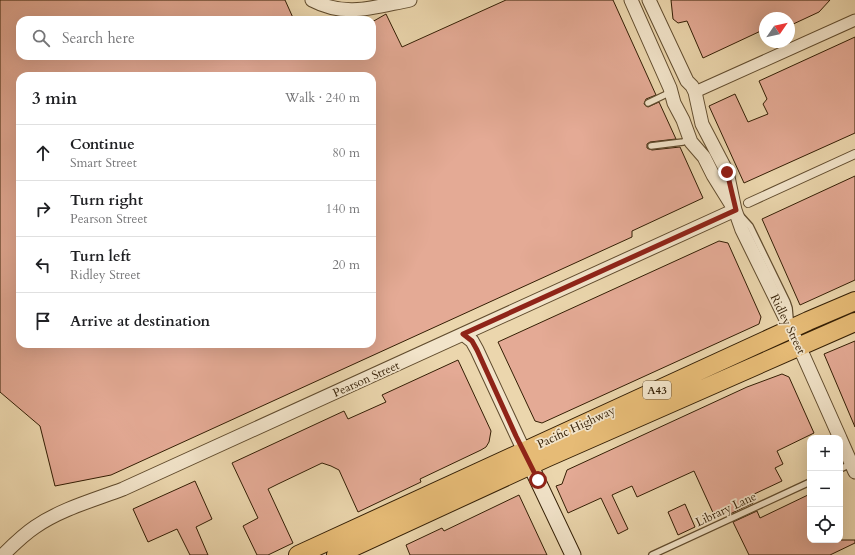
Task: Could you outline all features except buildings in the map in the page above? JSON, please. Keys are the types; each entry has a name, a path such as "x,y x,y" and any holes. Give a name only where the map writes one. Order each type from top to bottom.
{"highway":[{"name":"Pacific Highway","path":"336,555 527,458 791,328 855,301"},
{"name":"Pacific Highway","path":"298,555 855,322"}],"main road":[{"path":"527,458 573,555"}],"street":[{"path":"312,0 331,8 350,11 410,0"},
{"name":"Ridley Street","path":"631,0 670,90 674,103 683,120 690,140 704,157 713,175 736,210"},
{"name":"Ridley Street","path":"649,0 687,81 695,92 702,124 727,172 742,230 791,328 839,435"},
{"path":"695,92 855,20"},
{"path":"670,90 678,82 687,81"},
{"path":"690,140 697,142 702,141 708,135"},
{"path":"748,203 855,154"},
{"name":"Pearson Street","path":"3,555 36,526 58,513 123,489 736,210"},
{"path":"463,334 472,341 477,350 527,458"},
{"name":"Ridley Street","path":"843,448 849,468"}],"lane":[{"path":"648,103 670,90"},
{"path":"651,146 690,140"},
{"name":"Library Lane","path":"652,555 807,483"}],"route":[{"path":"538,480 516,436 475,345 463,334 736,210 727,172"}]}
